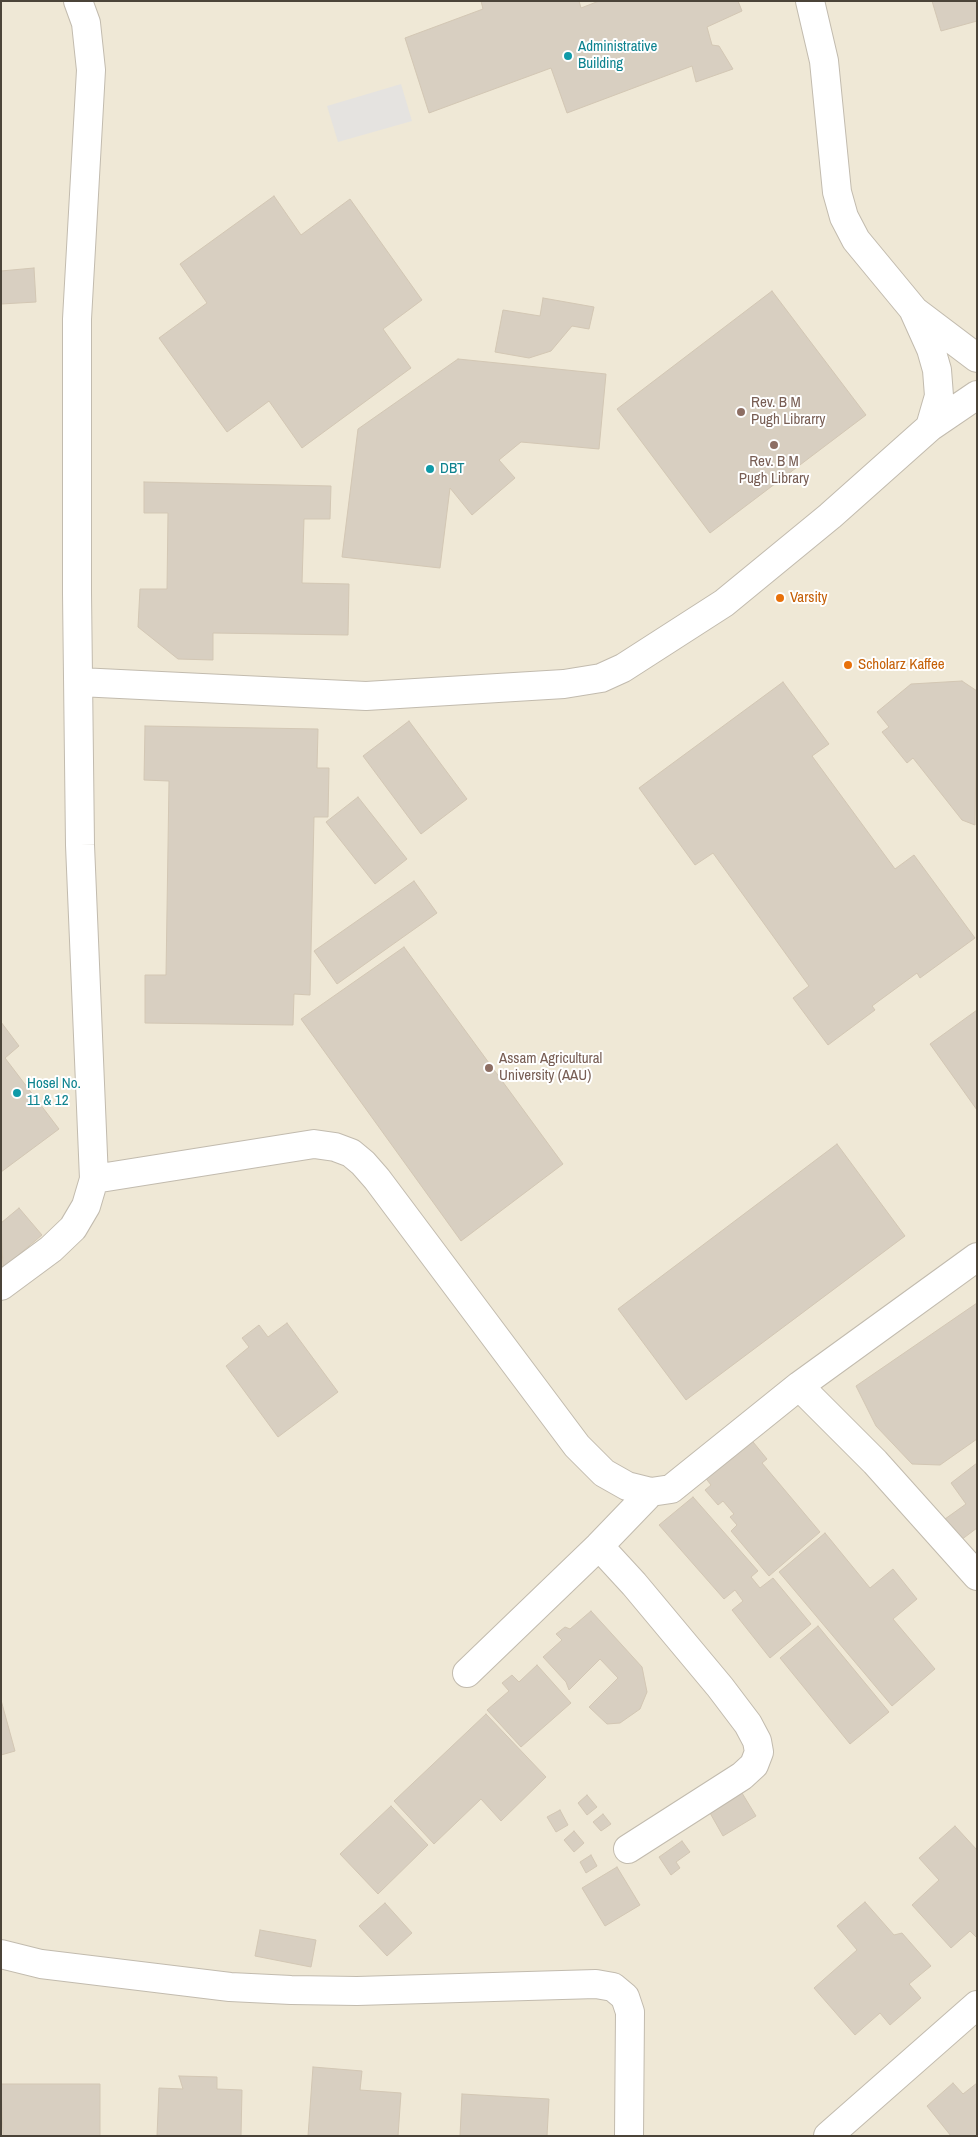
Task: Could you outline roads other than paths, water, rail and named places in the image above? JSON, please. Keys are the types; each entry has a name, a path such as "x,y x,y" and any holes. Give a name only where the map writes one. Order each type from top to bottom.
{"lane":[{"path":"1,1286 50,1249 72,1228 86,1206 94,1179 80,845 77,319 91,70 86,23 78,1"},
{"path":"810,1 824,61 836,183 844,217 856,240 913,309 977,358"},
{"path":"913,309 931,349 937,370 939,396 930,427"},
{"path":"79,682 366,696 564,684 601,678 623,668 724,603 830,516 930,427 977,395"},
{"path":"94,1179 314,1144 334,1147 351,1153 364,1163 377,1179 577,1446 604,1473 627,1486 651,1492 671,1489 799,1386 977,1257"},
{"path":"799,1386 875,1462 977,1576"},
{"path":"467,1674 599,1546 651,1492"},
{"path":"599,1546 634,1584 720,1687 748,1724 757,1740 759,1752 754,1765 742,1776 628,1849"},
{"path":"1,1954 41,1964 230,1987 357,1991 596,1984 613,1987 625,1997 630,2012 629,2136"},
{"path":"828,2136 977,2005"}],"place":[{"name":"Administrative Building","path":"568,56"},
{"name":"Rev. B M Pugh Librarry","path":"741,412"},
{"name":"Rev. B M Pugh Library","path":"774,445"},
{"name":"DBT","path":"430,469"},
{"name":"Varsity","path":"780,598"},
{"name":"Scholarz Kaffee","path":"848,665"},
{"name":"Assam Agricultural University (AAU)","path":"489,1068"},
{"name":"Hosel No. 11 & 12","path":"17,1093"}]}
